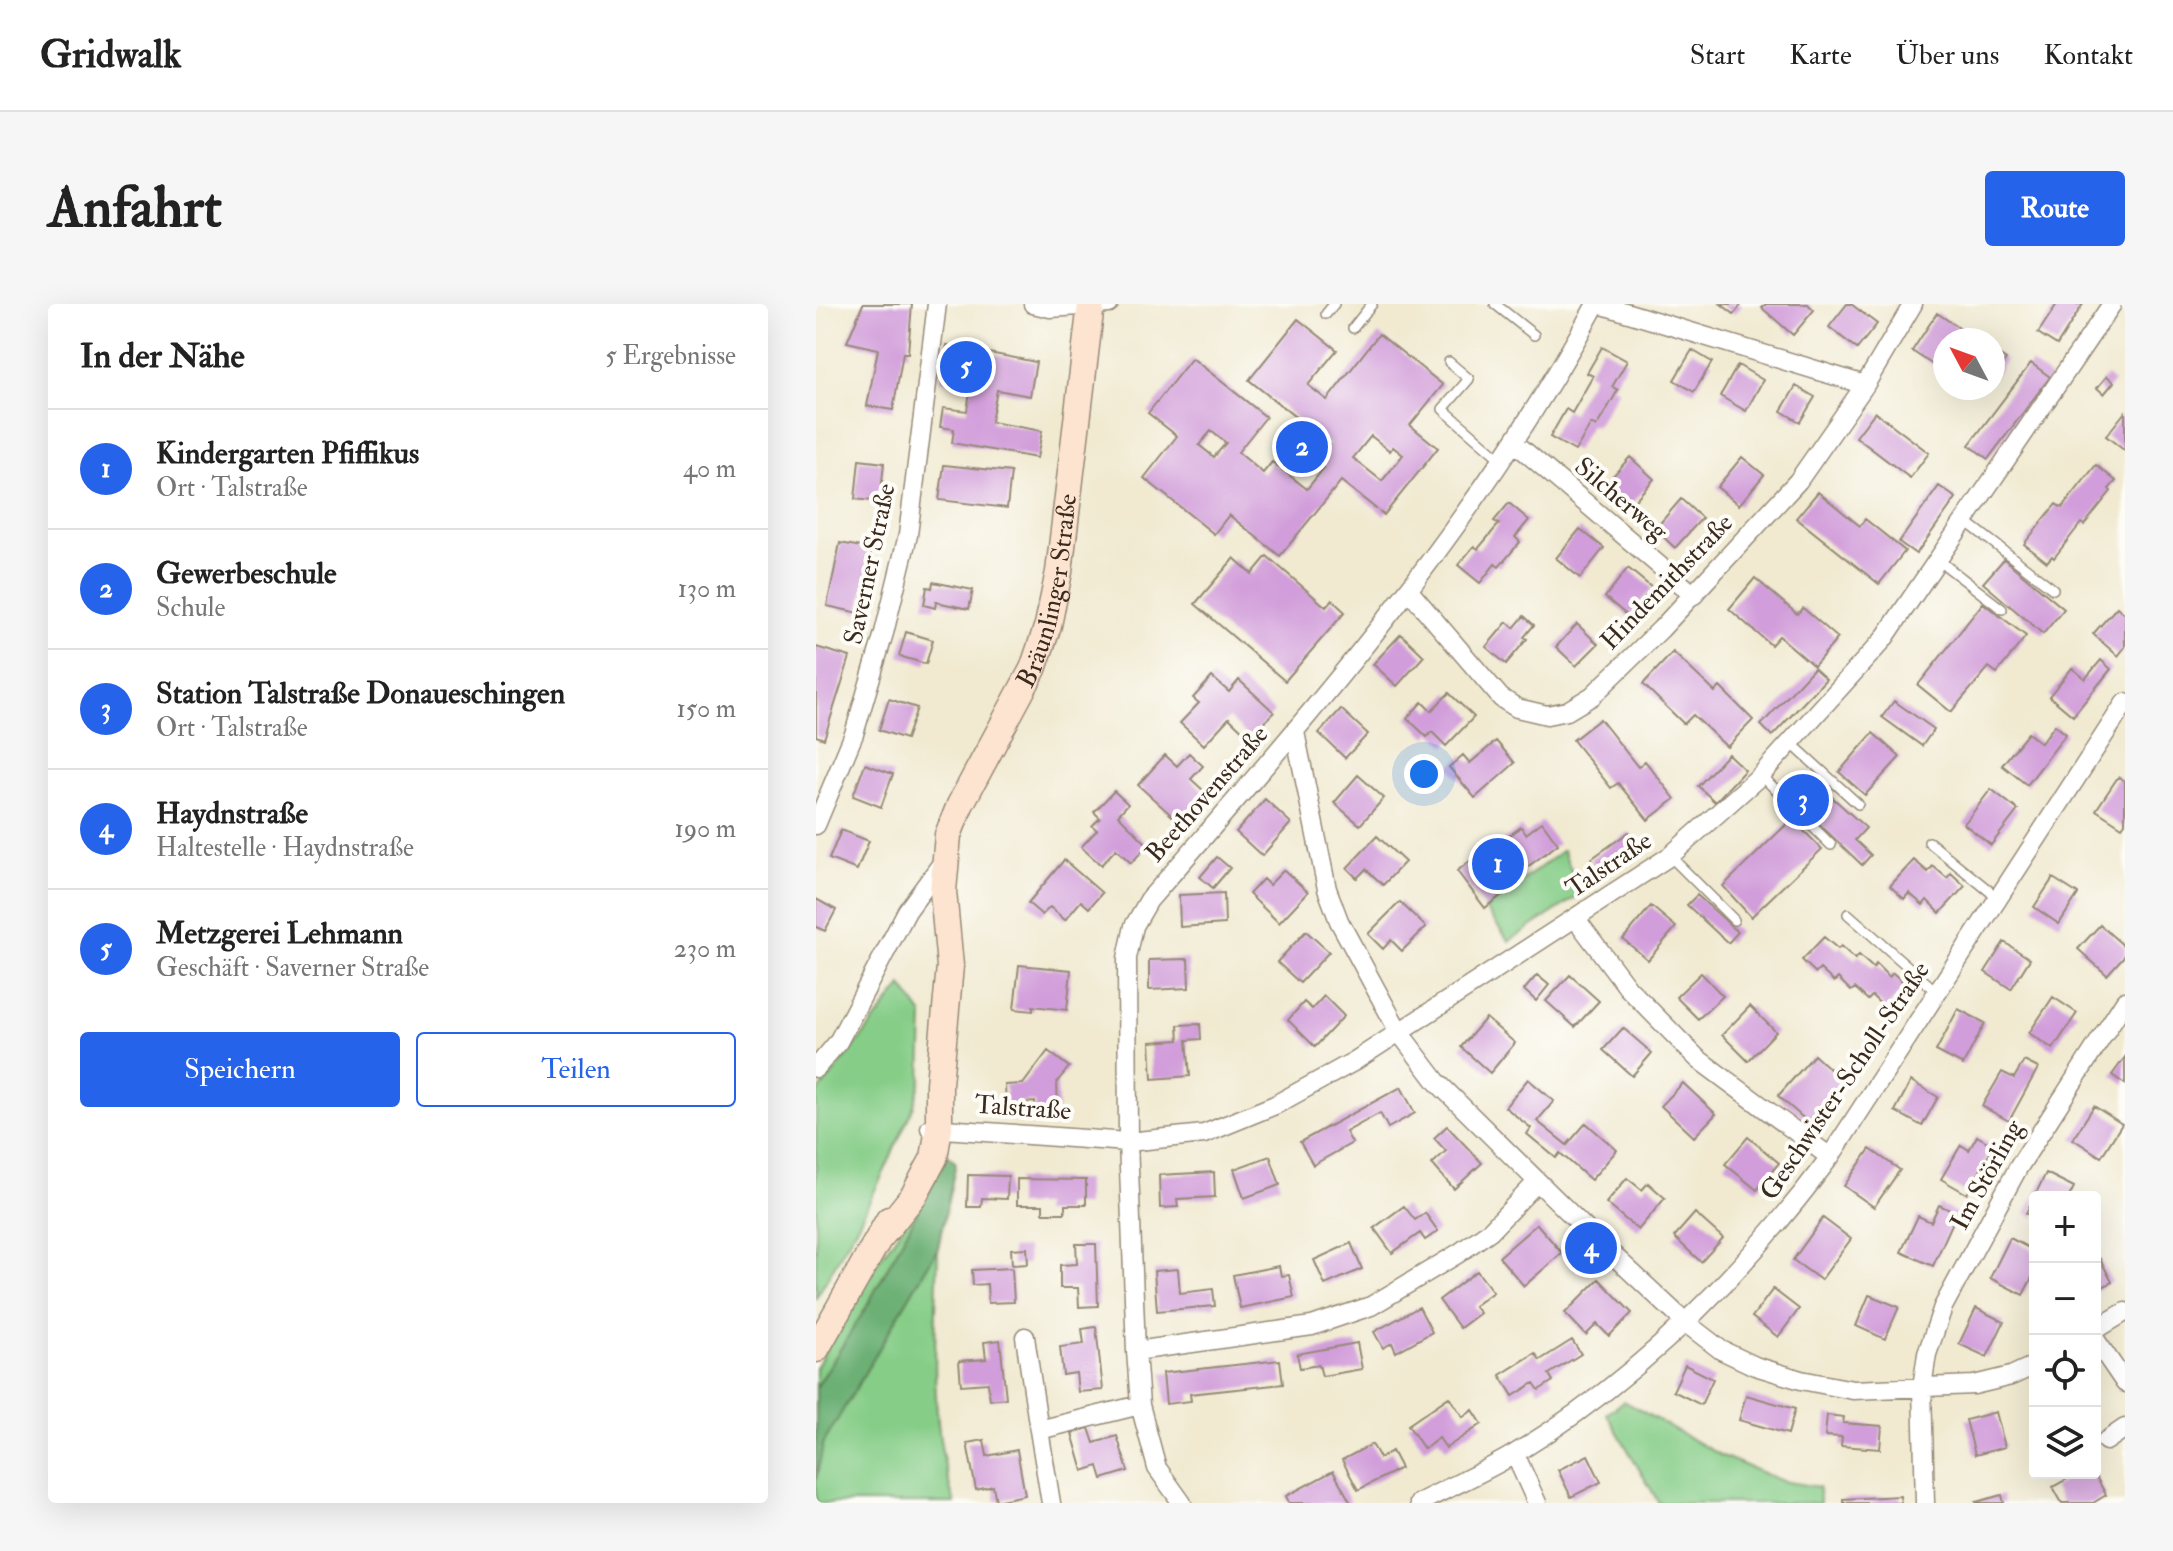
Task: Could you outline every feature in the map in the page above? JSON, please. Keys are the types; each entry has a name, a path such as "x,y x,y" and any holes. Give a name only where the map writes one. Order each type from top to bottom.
{"main road":[{"name":"Bräunlinger Straße","path":"816,1349 881,1236 933,1128 950,966 943,891 948,835 960,805 1033,669 1048,625 1059,572 1097,305"}],"street":[{"name":"Saverner Straße","path":"816,825 854,734 884,633 908,535 925,379 937,304"},
{"path":"1033,304 1050,308 1097,305"},
{"path":"1598,304 1865,385"},
{"name":"Beethovenstraße","path":"1182,1503 1157,1468 1140,1405 1128,1142 1127,958 1134,926 1149,900 1295,732 1410,592 1515,443 1598,304"},
{"name":"Hindemithstraße","path":"1410,592 1501,698 1517,708 1547,715 1567,711 1592,696 1694,595 1798,481 1865,385 1913,304"},
{"name":"Talstraße","path":"933,1128 1128,1142 1204,1134 1275,1105 1353,1062 1670,856 1761,775 1883,640 2112,304"},
{"name":"Silcherweg","path":"1515,443 1694,595"},
{"name":"Geschwister-Scholl-Straße","path":"1419,1503 1515,1454 1606,1392 1686,1323 1760,1246 1830,1157 2125,703"},
{"path":"1295,732 1327,889 1339,921 1399,1032 1437,1082 1686,1323 1721,1350 1755,1366 1801,1380 1853,1390 1974,1385 2011,1376 2029,1368"},
{"name":"Bräunlinger Straße","path":"816,1068 838,1042 907,911 945,859"},
{"path":"1576,919 1628,988 1698,1059 1830,1157"},
{"name":"Im Störling","path":"1925,1503 1922,1387 1927,1354 1943,1307 2018,1168 2125,1001"},
{"path":"1136,1351 1312,1326 1371,1306 1490,1231 1537,1182"},
{"path":"2101,1326 2125,1312"},
{"path":"1025,1337 1051,1503"},
{"path":"2101,1348 2125,1383"},
{"path":"1039,1430 1140,1405"},
{"path":"2106,1441 2125,1428"},
{"path":"1515,1454 1537,1503"}],"lane":[{"path":"1326,314 1334,304"},
{"path":"1353,328 1372,304"},
{"path":"1495,304 1534,335"},
{"path":"1449,362 1469,379 1443,409 1503,461"},
{"path":"1964,520 2053,589"},
{"path":"1937,559 2002,609"},
{"path":"1791,743 1858,804"},
{"path":"1761,775 1831,845"},
{"path":"1929,842 1998,898"},
{"path":"1670,856 1734,920"},
{"path":"1848,914 1938,993"}],"green space":[{"path":"1563,850 1581,894 1509,941 1485,909"},
{"path":"902,986 923,1015 921,1080 914,1105 884,1172 816,1298 816,1095"},
{"path":"948,1155 956,1163 938,1248 823,1444 816,1480 816,1388 866,1308"},
{"path":"936,1179 866,1308 816,1388 816,1368 823,1355 874,1267"},
{"path":"938,1248 935,1344 937,1409 940,1441 955,1503 816,1503 816,1480 823,1444"},
{"path":"1624,1401 1720,1455 1782,1481 1819,1487 1820,1503 1659,1503 1607,1414"}],"building":[{"path":"863,304 912,304 908,353 903,353 893,410 867,406 878,349 847,342"},
{"path":"1721,304 1742,304 1734,314"},
{"path":"1766,304 1808,304 1814,310 1793,335 1762,308"},
{"path":"1847,304 1877,324 1857,349 1829,327"},
{"path":"2057,304 2083,304 2057,345 2038,333"},
{"path":"1937,313 1959,328 1933,328 1933,365 1912,351"},
{"path":"1298,319 1337,350 1308,385 1327,400 1379,334 1443,385 1410,425 1438,448 1384,515 1341,481 1280,556 1229,515 1214,534 1144,478 1177,436 1148,413 1192,358 1266,417 1238,452 1263,473 1272,462 1307,489 1324,468 1315,461 1329,444 1249,380","holes":["1211,431 1226,443 1214,457 1199,445","1371,436 1390,451 1393,447 1403,455 1382,481 1353,458"]},
{"path":"947,345 1036,362 1030,396 997,390 991,422 1042,431 1037,458 952,443 954,429 940,427 943,408 967,411 971,385 941,380"},
{"path":"1602,347 1627,361 1612,387 1618,390 1596,427 1591,424 1575,451 1550,437 1566,409 1572,413 1593,376 1587,373"},
{"path":"1692,350 1712,362 1694,392 1674,380"},
{"path":"2031,363 2050,377 1988,459 1969,445"},
{"path":"1738,365 1763,380 1746,411 1720,396"},
{"path":"2107,376 2114,382 2104,394 2097,388"},
{"path":"1796,386 1815,397 1800,422 1781,411"},
{"path":"1875,412 1929,453 1910,478 1856,437"},
{"path":"2125,412 2125,451 2106,436"},
{"path":"1630,457 1654,479 1627,509 1603,487"},
{"path":"1742,457 1764,475 1739,505 1717,487"},
{"path":"859,460 884,463 880,502 855,499"},
{"path":"944,465 1011,472 1007,508 939,500"},
{"path":"2096,465 2116,481 2109,489 2111,491 2084,525 2081,523 2054,558 2052,556 2047,562 2024,544 2056,504 2062,508"},
{"path":"1939,486 1956,498 1916,554 1899,542"},
{"path":"1818,492 1860,526 1865,519 1905,551 1879,584 1796,518"},
{"path":"1681,499 1702,518 1675,548 1655,529"},
{"path":"1509,503 1529,520 1515,537 1520,542 1499,567 1495,564 1480,583 1458,565 1474,546 1478,549 1499,524 1494,521"},
{"path":"1580,529 1604,548 1580,578 1556,558"},
{"path":"840,543 872,549 859,613 827,606"},
{"path":"1267,556 1326,607 1332,600 1345,612 1285,681 1195,604 1234,558 1252,574"},
{"path":"2004,559 2064,609 2043,634 1983,583"},
{"path":"1628,568 1652,588 1629,617 1605,597"},
{"path":"1755,578 1797,614 1803,608 1838,638 1814,666 1779,636 1771,645 1729,609"},
{"path":"933,582 973,590 969,609 936,602 935,608 924,605 927,587 932,588"},
{"path":"1983,603 2026,636 1997,673 1989,667 1951,712 1918,685"},
{"path":"2117,607 2125,614 2125,647 2118,656 2093,634"},
{"path":"1524,616 1534,625 1524,637 1527,639 1506,664 1486,647 1507,622 1514,628"},
{"path":"1577,624 1598,644 1576,666 1556,647"},
{"path":"906,632 933,640 926,664 899,656"},
{"path":"1401,634 1424,656 1397,686 1373,664"},
{"path":"816,647 850,657 824,739 816,736"},
{"path":"1673,652 1715,692 1720,687 1753,720 1727,747 1693,715 1684,724 1643,684"},
{"path":"2101,660 2111,669 2073,716 2049,696 2072,668 2085,679"},
{"path":"1814,668 1826,679 1772,736 1761,725"},
{"path":"1212,677 1229,692 1239,680 1274,712 1250,738 1229,718 1204,745 1180,723 1199,703 1193,698"},
{"path":"1449,693 1474,717 1446,746 1432,732 1427,737 1407,718 1422,702 1431,711"},
{"path":"889,699 917,708 906,739 879,730"},
{"path":"1894,701 1934,729 1922,746 1882,717"},
{"path":"1341,709 1368,734 1345,758 1319,733"},
{"path":"1600,719 1638,767 1645,761 1675,799 1648,820 1618,783 1611,788 1573,740"},
{"path":"2055,725 2066,734 2027,785 2002,765 2028,733 2041,743"},
{"path":"1873,733 1900,757 1865,795 1839,772"},
{"path":"1496,741 1515,763 1475,798 1449,767 1463,755 1470,763"},
{"path":"1189,753 1203,766 1191,779 1205,792 1179,822 1138,785 1165,755 1177,766"},
{"path":"1728,754 1745,770 1715,802 1698,786"},
{"path":"865,764 893,774 881,807 853,796"},
{"path":"1358,775 1384,798 1360,825 1334,803"},
{"path":"2118,777 2125,781 2125,823 2122,827 2096,810"},
{"path":"1822,788 1866,828 1855,840 1871,855 1862,865 1795,801 1804,792 1812,799"},
{"path":"1991,789 2018,810 1991,845 1964,824"},
{"path":"1114,791 1128,804 1118,815 1148,845 1131,863 1116,849 1101,865 1081,847 1097,830 1092,826 1100,818 1094,812"},
{"path":"1265,799 1291,823 1262,856 1236,832"},
{"path":"1792,819 1822,849 1751,917 1723,886"},
{"path":"1542,822 1558,844 1502,886 1507,891 1485,908 1457,871 1521,827 1526,834"},
{"path":"841,830 869,841 857,870 829,859"},
{"path":"1629,832 1637,844 1599,871 1591,859"},
{"path":"1377,836 1405,862 1383,885 1366,869 1357,878 1347,868"},
{"path":"1217,857 1230,868 1213,888 1200,877"},
{"path":"1064,860 1102,893 1089,908 1081,901 1065,920 1050,907 1042,915 1028,903"},
{"path":"1914,860 1928,872 1933,866 1947,878 1951,873 1965,886 1940,913 1927,900 1923,905 1909,893 1904,899 1890,886"},
{"path":"1284,870 1308,892 1279,923 1249,894 1263,879 1269,885"},
{"path":"2053,878 2078,894 2059,924 2034,907"},
{"path":"1224,893 1225,924 1180,927 1179,895"},
{"path":"1697,895 1738,932 1728,943 1687,905"},
{"path":"816,899 836,910 825,931 816,927"},
{"path":"1400,902 1426,927 1402,951 1391,940 1383,949 1368,934"},
{"path":"1651,906 1676,927 1648,960 1623,939"},
{"path":"2100,925 2125,947 2125,955 2107,975 2078,949"},
{"path":"1306,931 1329,952 1300,983 1277,962"},
{"path":"1824,937 1838,949 1841,946 1855,959 1859,955 1873,968 1876,964 1889,977 1893,973 1907,986 1886,1009 1872,996 1868,1000 1855,988 1851,991 1838,978 1834,982 1820,969 1816,973 1802,960"},
{"path":"2004,942 2030,959 2011,989 1985,972"},
{"path":"1188,959 1189,988 1149,990 1149,960"},
{"path":"1019,965 1071,970 1067,1010 1033,1006 1033,1011 1014,1009"},
{"path":"1701,973 1723,996 1698,1019 1676,997"},
{"path":"1537,975 1549,985 1536,1001 1524,990"},
{"path":"1570,975 1599,1001 1575,1027 1546,1001"},
{"path":"1324,996 1344,1016 1315,1047 1288,1020 1304,1002 1312,1009"},
{"path":"2053,997 2077,1013 2053,1049 2029,1033"},
{"path":"1750,1006 1776,1032 1748,1061 1722,1035"},
{"path":"1958,1009 1985,1023 1963,1065 1936,1051"},
{"path":"1486,1018 1515,1043 1490,1073 1461,1047"},
{"path":"1200,1024 1201,1039 1187,1040 1190,1076 1152,1079 1150,1042 1179,1040 1178,1025"},
{"path":"1623,1028 1652,1053 1632,1076 1603,1050"},
{"path":"1048,1051 1069,1067 1057,1082 1058,1112 1035,1113 1035,1102 1006,1104 1005,1085 1023,1084"},
{"path":"1814,1055 1843,1081 1808,1122 1778,1096"},
{"path":"2125,1057 2125,1084 2112,1075"},
{"path":"2024,1061 2038,1068 2009,1121 1982,1106 2002,1072 2014,1078"},
{"path":"1528,1079 1554,1101 1537,1121 1567,1145 1586,1123 1617,1150 1591,1180 1560,1153 1556,1158 1527,1134 1531,1128 1505,1107"},
{"path":"1911,1081 1938,1097 1922,1126 1895,1111"},
{"path":"1683,1083 1716,1114 1694,1137 1661,1106"},
{"path":"1401,1087 1415,1113 1388,1128 1380,1113 1346,1132 1352,1143 1313,1165 1300,1142"},
{"path":"2094,1106 2122,1124 2101,1157 2073,1139"},
{"path":"1447,1126 1482,1163 1454,1189 1432,1164 1446,1151 1434,1138"},
{"path":"1977,1136 1994,1146 1967,1194 1941,1179 1961,1145 1969,1150"},
{"path":"1748,1137 1779,1163 1757,1190 1725,1164"},
{"path":"1870,1149 1900,1170 1874,1207 1844,1186"},
{"path":"1270,1156 1280,1185 1244,1198 1234,1169"},
{"path":"1214,1172 1215,1197 1177,1199 1178,1207 1160,1208 1159,1175"},
{"path":"2046,1173 2074,1187 2072,1191 2037,1191"},
{"path":"968,1175 1008,1176 1007,1199 982,1198 981,1207 967,1207"},
{"path":"1627,1178 1642,1190 1648,1183 1665,1198 1638,1230 1606,1203"},
{"path":"1017,1179 1086,1180 1086,1205 1065,1205 1065,1213 1043,1213 1043,1205 1017,1205"},
{"path":"1939,1205 1957,1213 1933,1266 1901,1252 1918,1216 1931,1222"},
{"path":"1404,1206 1415,1220 1425,1213 1438,1231 1425,1240 1420,1233 1392,1253 1374,1228"},
{"path":"1695,1213 1723,1238 1701,1262 1674,1237"},
{"path":"1823,1218 1851,1239 1821,1280 1793,1260"},
{"path":"1537,1224 1562,1253 1524,1286 1499,1257"},
{"path":"2010,1238 2029,1248 2029,1284 2023,1295 1990,1278"},
{"path":"1351,1243 1362,1269 1325,1285 1314,1260"},
{"path":"1076,1244 1096,1244 1098,1306 1079,1307 1078,1288 1060,1288 1060,1265 1077,1264"},
{"path":"1027,1248 1028,1264 1012,1265 1011,1249"},
{"path":"2101,1261 2112,1282 2101,1288"},
{"path":"1279,1266 1281,1276 1289,1275 1294,1297 1240,1308 1233,1275"},
{"path":"1012,1268 1014,1302 988,1303 987,1284 973,1285 972,1270"},
{"path":"1178,1269 1180,1293 1213,1289 1215,1306 1157,1311 1154,1271"},
{"path":"1477,1271 1493,1292 1474,1306 1480,1313 1460,1328 1439,1300"},
{"path":"1599,1279 1632,1313 1609,1336 1597,1324 1586,1335 1565,1313"},
{"path":"1773,1289 1799,1309 1778,1337 1752,1317"},
{"path":"1869,1295 1899,1307 1885,1339 1856,1326"},
{"path":"1419,1307 1432,1332 1396,1352 1392,1343 1383,1348 1374,1332"},
{"path":"1976,1308 2004,1322 1987,1357 1959,1344"},
{"path":"1096,1327 1103,1390 1078,1392 1076,1373 1063,1375 1060,1347 1084,1344 1082,1329"},
{"path":"1000,1340 1006,1398 990,1400 988,1383 961,1385 959,1361 986,1359 984,1342"},
{"path":"1572,1340 1581,1354 1549,1374 1553,1381 1539,1390 1534,1383 1513,1396 1500,1375 1535,1353 1540,1360"},
{"path":"1357,1343 1362,1369 1322,1376 1319,1365 1300,1368 1297,1354"},
{"path":"1280,1360 1283,1384 1190,1394 1191,1401 1166,1404 1163,1373"},
{"path":"1685,1365 1713,1379 1701,1405 1673,1391"},
{"path":"1746,1395 1795,1409 1788,1434 1739,1420"},
{"path":"1449,1397 1463,1417 1473,1410 1482,1424 1446,1448 1439,1438 1424,1449 1408,1425"},
{"path":"1996,1412 2005,1447 1975,1455 1966,1420"},
{"path":"1827,1415 1844,1417 1843,1423 1882,1426 1880,1449 1841,1446 1842,1437 1825,1436"},
{"path":"1089,1428 1094,1443 1117,1436 1128,1471 1102,1479 1098,1466 1083,1471 1072,1433"},
{"path":"984,1440 987,1456 1017,1450 1025,1495 996,1501 993,1486 976,1490 967,1443"},
{"path":"1372,1444 1380,1458 1392,1451 1401,1468 1358,1490 1342,1460"},
{"path":"1588,1455 1601,1482 1571,1497 1558,1470"},
{"path":"1333,1471 1351,1503 1289,1503 1286,1496"},
{"path":"2067,1479 2097,1479 2106,1495 2093,1503 2062,1503 2053,1487"},
{"path":"2002,1495 2004,1503 1976,1502"},
{"path":"1900,1496 1901,1503 1843,1503 1843,1499"}],"place":[{"name":"Metzgerei Lehmann","path":"966,367"},
{"name":"Gewerbeschule","path":"1302,447"},
{"name":"Station Talstraße Donaueschingen","path":"1803,800"},
{"name":"Kindergarten Pfiffikus","path":"1498,864"},
{"name":"Haydnstraße","path":"1591,1248"}]}
